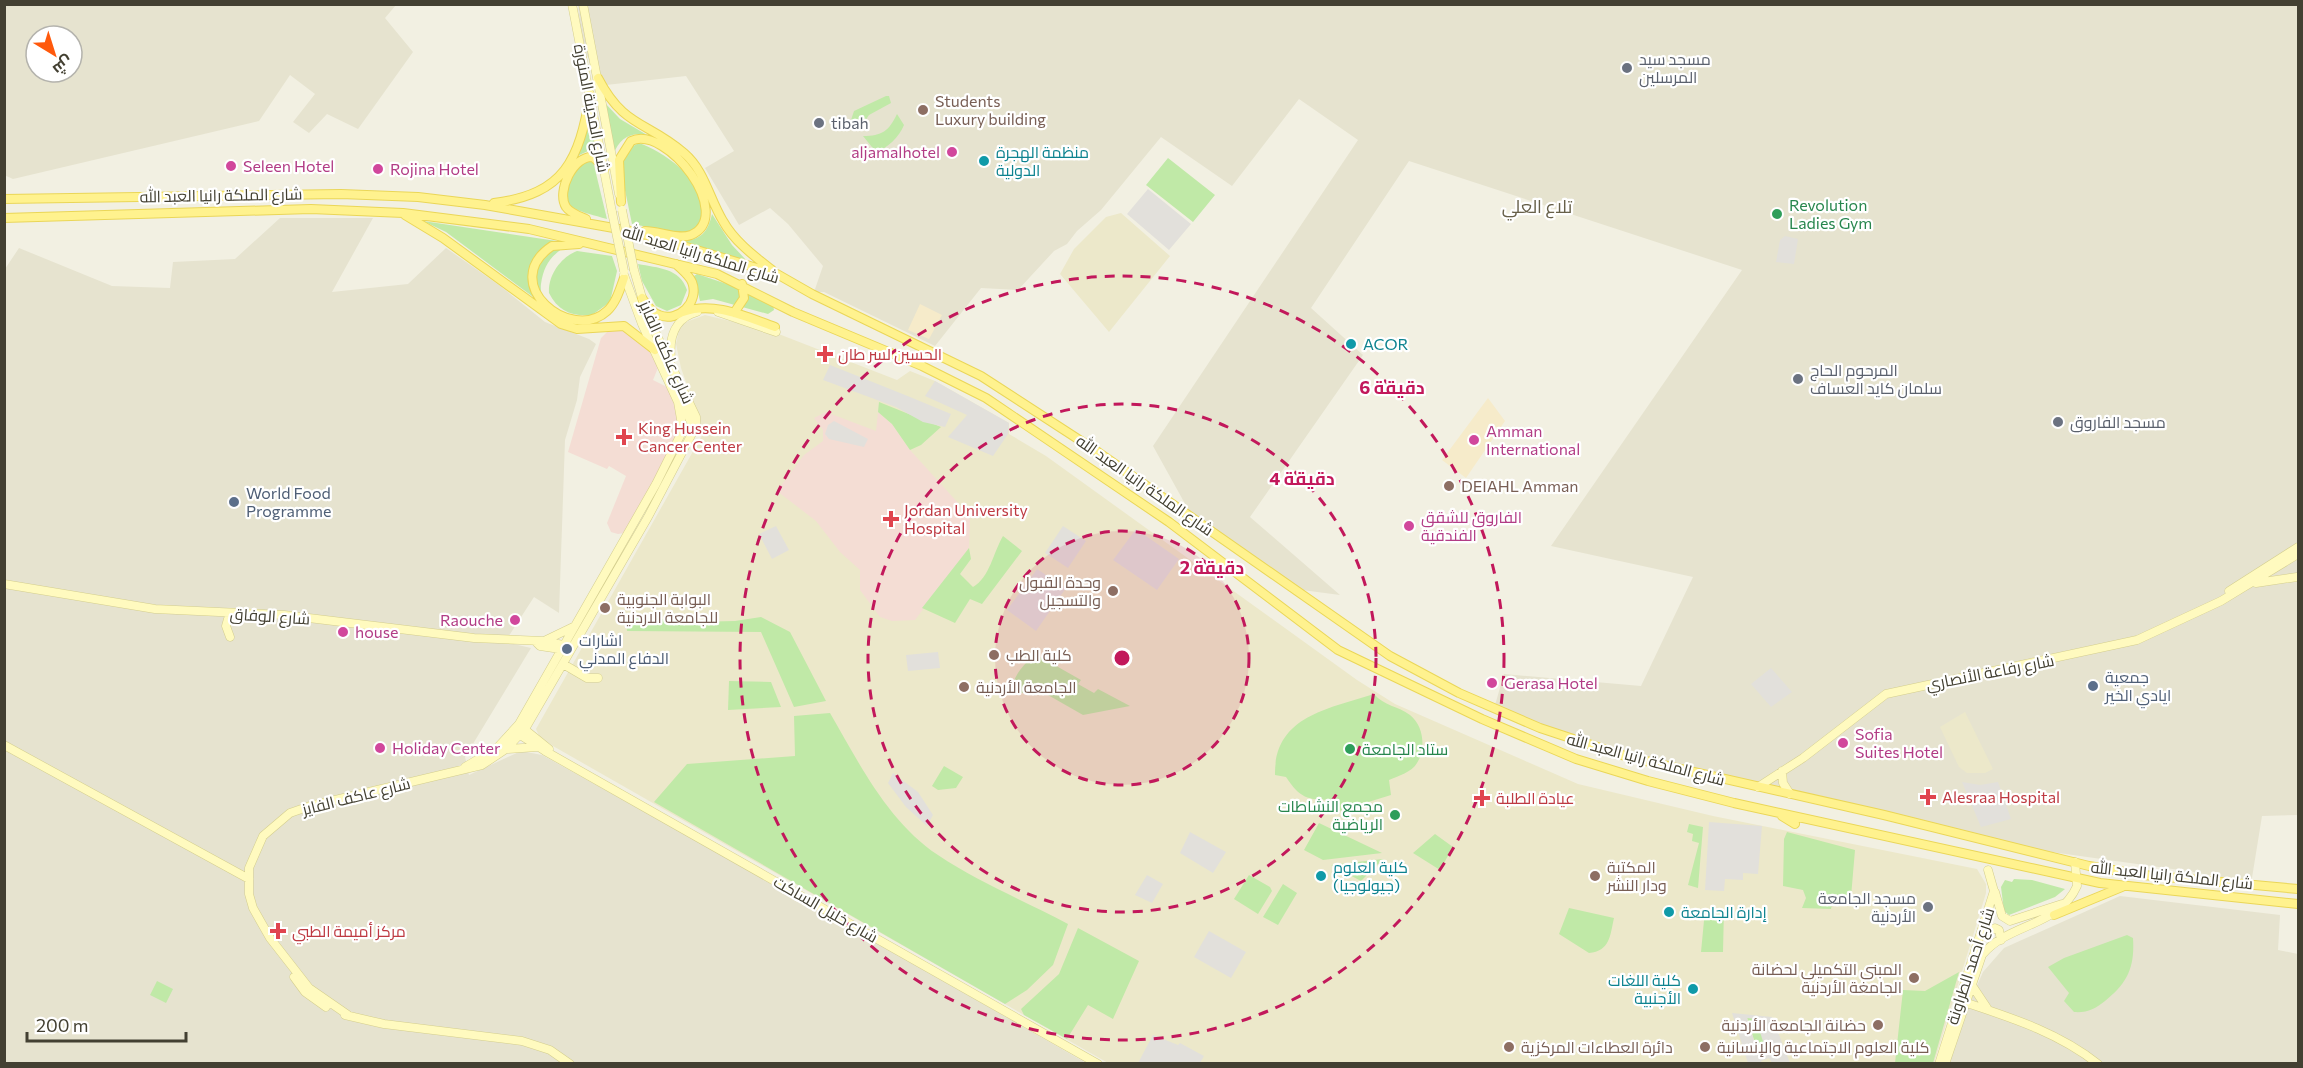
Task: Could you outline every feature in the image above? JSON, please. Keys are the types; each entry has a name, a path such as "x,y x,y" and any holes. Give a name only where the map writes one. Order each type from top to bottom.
{"main road":[{"path":"598,78 608,98 622,114 684,153 701,174 723,221 746,248 777,274"},
{"path":"485,205 527,198 551,186 558,179 583,133 590,95"},
{"path":"621,206 619,160 624,148 635,139 646,140 669,152 685,166 698,185 706,211 703,223 696,232 686,236 636,232"},
{"path":"594,224 569,211 563,199 563,190 572,170 585,158 593,157 605,168"},
{"name":"شارع الملكة رانيا العبد الله","path":"4,199 340,194 418,197 485,205 636,232 777,274 812,294 929,349 1000,388 1098,452 1349,630 1406,666 1489,707 1587,746 2100,868 2298,889"},
{"name":"شارع الملكة رانيا العبد الله","path":"4,218 311,209 403,213 529,229 717,274 742,284 793,312 952,380 1094,470 1169,522 1338,650 1576,759 1648,781 2079,879 2122,887 2298,904"},
{"path":"403,213 443,238 561,324 577,329 624,326 655,350"},
{"path":"593,243 565,243 545,250 532,271 531,281 538,297 562,316 582,321 588,320 607,311 624,275"},
{"path":"676,264 690,278 694,288 692,302 681,312"},
{"path":"734,313 744,298 742,284"},
{"path":"642,298 659,315 672,316 705,308 734,313 776,330"},
{"path":"1094,470 1120,496"},
{"path":"1774,811 1796,824"},
{"path":"2100,868 2100,883"},
{"path":"2054,915 2122,887"}],"street":[{"name":"شارع المدينة المنورة","path":"572,4 612,212"},
{"name":"شارع المدينة المنورة","path":"585,4 621,206"},
{"name":"شارع عاكف الفايز","path":"570,1064 550,1050 522,1041 384,1024 330,1009 305,992 275,950 253,908 249,879 252,858 263,836 291,813 339,798 458,770 497,748 520,730 552,667 567,649 648,517 694,429 696,417 647,315 634,270 621,206"},
{"name":"شارع عاكف الفايز","path":"458,770 465,771 482,765 506,749 520,730 563,664 574,626 656,484 681,435 681,412 624,275 612,212"},
{"path":"675,371 670,350 672,333 679,322 692,313 706,310 718,312 776,330"},
{"path":"669,381 676,388 694,429"},
{"name":"شارع رفاعة الأنصاري","path":"1758,787 1809,754 1886,694 2130,643 2164,629 2213,603 2298,548"},
{"name":"شارع رفاعة الأنصاري","path":"2213,603 2221,601 2298,554"},
{"path":"2251,583 2298,577"},
{"name":"شارع الوفاق","path":"4,584 140,607 284,615 474,638 541,643 567,649"},
{"path":"230,637 226,626 228,619 234,614"},
{"path":"552,667 550,654 541,643 574,626"},
{"path":"563,664 587,678 598,678"},
{"name":"شارع خليل الساكت","path":"520,730 538,747 554,754"},
{"name":"شارع خليل الساكت","path":"520,730 554,754 1098,1064"},
{"path":"4,745 140,819 155,832 181,841 249,879"},
{"path":"506,749 538,747"},
{"path":"1782,771 1783,783 1790,794"},
{"path":"2075,862 2079,879"},
{"name":"شارع أحمد الطراونة","path":"1945,1064 1994,891 1988,870"},
{"name":"شارع أحمد الطراونة","path":"1939,1064 1982,955 2001,940 2054,915 2075,891 2079,879"},
{"path":"1994,891 2002,916 2010,921 2066,903"},
{"path":"1980,936 1995,928 1999,930 2001,940"},
{"path":"1971,984 1987,1008"},
{"path":"1962,1002 1987,1008 2074,1047 2098,1064"}],"shaded area":[{"path":"4,5 396,5 385,18 413,52 358,129 327,114 309,133 293,122 315,94 290,75 259,121 13,179 4,175"},
{"path":"578,5 2298,5 2298,815 2262,816 2251,884 2194,872 2030,849 1843,808 1610,747 1493,712 1504,674 1641,686 1693,577 1551,546 1742,270 1409,161 1311,308 1363,355 1250,517 1340,595 1287,588 1199,529 1153,446 1358,140 1299,99 1232,186 1161,137 1101,210 1077,231 1067,244 1054,251 1018,290 981,288 935,346 824,292 814,292 823,266 788,224 770,208 739,225 705,168 734,151 686,76 606,85 582,48"},
{"path":"1148,189 1191,224 1169,250 1127,214"},
{"path":"1121,213 1170,256 1109,332 1060,274 1074,249 1106,217"},
{"path":"280,218 373,218 332,292 408,284 446,248 499,285 545,322 589,339 596,344 580,377 577,400 565,440 559,613 534,597 505,642 531,648 465,757 469,775 521,751 542,755 773,883 1086,1063 5,1064 5,269 19,248 112,286 170,288 173,262 235,259"},
{"path":"1785,236 1798,239 1794,264 1776,262 1780,240"},
{"path":"920,304 942,315 929,339 908,330"},
{"name":"الجامعة الأردنية","path":"705,315 771,331 897,380 910,371 935,381 1009,423 1009,434 1046,456 1357,680 1395,704 1578,784 1713,816 1977,869 1986,884 1986,893 1934,1063 1108,1063 553,746 539,736 536,729 704,432 681,368 676,344 679,330 686,322"},
{"name":"King Hussein Cancer Center","path":"625,330 662,358 653,380 687,397 689,401 683,424 631,525 624,533 618,534 611,532 607,523 626,476 609,466 607,469 568,452 601,338 608,331"},
{"path":"830,365 951,414 945,427 923,422 896,407 823,380"},
{"path":"935,381 1009,423 1008,434 993,456 948,437 967,415 925,396"},
{"name":"Amman International","path":"1488,398 1505,421 1466,478 1442,460"},
{"name":"Jordan University Hospital","path":"826,412 876,431 878,412 892,424 910,450 970,516 969,548 915,620 892,621 880,617 860,590 860,570 840,552 816,521 777,491 804,455 823,441 823,430 814,418"},
{"path":"834,421 868,439 864,447 829,439 825,434 828,425"},
{"path":"776,526 789,550 772,559 759,534"},
{"path":"1063,526 1086,541 1068,568 1045,553"},
{"path":"1136,529 1179,559 1157,590 1113,560"},
{"path":"1037,569 1066,588 1036,631 1007,610"},
{"path":"938,652 940,668 908,671 906,655"},
{"path":"1771,668 1792,692 1771,707 1751,684"},
{"path":"1965,712 1993,769 1985,773 1967,773 1959,767 1940,727"},
{"path":"893,773 918,792 933,815 927,826 906,807 888,783"},
{"path":"1962,782 1980,785 1998,782 2011,819 1981,827"},
{"path":"1709,822 1762,826 1758,874 1743,873 1743,880 1725,879 1724,891 1705,890"},
{"path":"1190,832 1226,852 1213,873 1180,853"},
{"path":"1147,875 1163,884 1152,903 1135,895"},
{"path":"2120,896 2280,915 2278,950 2298,954 2298,1063 1948,1064 1960,1024 1983,972 2004,948"},
{"path":"1209,931 1246,952 1231,978 1194,957"},
{"path":"1732,1013 1772,1017 1790,1063 1772,1063 1769,1058 1761,1061 1762,1063 1748,1063","holes":["1747,1018 1756,1019 1766,1051 1758,1053"]},
{"path":"1153,1035 1178,1045 1180,1043 1204,1056 1200,1063 1138,1063"}],"green space":[{"path":"889,96 891,103 869,115 859,130 851,120 854,111"},
{"path":"605,103 620,119 647,135 636,134 626,137 614,154"},
{"path":"897,114 904,125 902,129 889,145 876,152 863,136 880,134 891,125"},
{"path":"591,120 598,153 588,151 575,157"},
{"path":"639,143 670,159 696,186 703,207 699,226 685,234 632,224 621,171 625,150"},
{"path":"1168,158 1215,195 1193,222 1146,185"},
{"path":"593,161 607,219 574,208 569,204 567,198 567,190 577,165"},
{"path":"712,214 732,245 747,261 682,241 694,239 703,234"},
{"path":"423,221 570,243 554,255 547,265 542,277 540,302 446,232"},
{"path":"577,251 612,256 617,271 610,302 592,315 566,312 549,293 553,273 561,262"},
{"path":"638,264 667,270 679,277 687,290 681,305 667,311 656,306 642,281"},
{"path":"697,274 742,289 773,305 774,310 768,314 713,299 700,301 694,276"},
{"path":"879,402 941,427 921,445 910,450 892,424 878,412"},
{"path":"1003,536 1022,551 982,604 970,599 955,623 922,608 969,548 971,559 960,574 973,587 979,583"},
{"path":"626,616 693,622 735,621 761,617 790,632 826,701 794,707 761,632 627,631"},
{"path":"1037,655 1081,680 1078,684 1094,693 1098,689 1130,706 1083,715 1048,695 1010,692 1020,670"},
{"path":"729,681 771,682 781,707 728,710"},
{"name":"ستاد الجامعة","path":"1374,694 1382,701 1410,715 1421,731 1420,757 1412,769 1389,780 1391,795 1336,812 1332,800 1310,798 1300,794 1286,777 1275,775 1277,755 1284,740 1294,727 1322,711"},
{"path":"830,713 876,790 904,826 920,841 969,874 1068,924 1053,965 1027,990 1005,1004 654,802 687,764 795,756 794,716"},
{"path":"944,766 963,777 956,788 938,790 932,786"},
{"path":"1319,823 1382,853 1323,860 1304,850"},
{"path":"1689,824 1703,827 1698,888 1688,885 1699,843 1692,841 1693,834 1687,832"},
{"path":"1787,832 1855,850 1851,897 1842,897 1841,905 1832,904 1831,909 1802,908 1806,898 1803,890 1783,886 1784,839"},
{"path":"1435,834 1453,847 1440,870 1413,853"},
{"path":"1383,859 1361,881 1331,865"},
{"path":"1249,875 1270,887 1272,891 1258,914 1234,899"},
{"path":"2014,879 2032,880 2065,889 2055,897 2009,915 2004,911 2001,887 2005,880 2012,882"},
{"path":"1283,884 1297,893 1278,925 1263,917"},
{"path":"1569,908 1614,918 1605,946 1596,952 1589,953 1559,934"},
{"path":"1724,909 1723,952 1701,952 1705,910"},
{"path":"1078,928 1139,961 1113,1019 1088,1005 1067,1039 1024,1015 1021,1009 1059,974"},
{"path":"2127,935 2133,938 2133,958 2124,981 2098,1006 2087,1011 2074,1012 2064,1001 2069,993 2048,967 2064,958"},
{"path":"1959,972 1933,1063 1895,1063 1903,990 1925,991"},
{"path":"157,981 173,989 166,1003 150,995"},
{"path":"1747,1017 1756,1018 1767,1051 1758,1053"}],"place":[{"name":"مسجد سيد المرسلين","path":"1627,68"},
{"name":"Students Luxury building","path":"923,110"},
{"name":"tibah","path":"819,123"},
{"name":"aljamalhotel","path":"952,152"},
{"name":"منظمة الهجرة الدولية","path":"984,161"},
{"name":"Seleen Hotel","path":"231,166"},
{"name":"Rojina Hotel","path":"378,169"},
{"name":"Revolution Ladies Gym","path":"1777,214"},
{"name":"ACOR","path":"1351,344"},
{"name":"الحسين لسر طان","path":"825,354"},
{"name":"المرحوم الحاج سلمان كايد العساف","path":"1798,379"},
{"name":"مسجد الفاروق","path":"2058,422"},
{"name":"King Hussein Cancer Center","path":"624,437"},
{"name":"Amman International","path":"1474,440"},
{"name":"DEIAHL Amman","path":"1449,486"},
{"name":"World Food Programme","path":"234,502"},
{"name":"Jordan University Hospital","path":"891,519"},
{"name":"الفاروق للشقق الفندقية","path":"1409,526"},
{"name":"وحدة القبول والتسجيل","path":"1113,591"},
{"name":"البوابة الجنوبية للجامعة الاردنية","path":"605,608"},
{"name":"Raouche","path":"515,620"},
{"name":"house","path":"343,632"},
{"name":"اشارات الدفاع المدني","path":"567,649"},
{"name":"كلية الطب","path":"994,655"},
{"name":"Gerasa Hotel","path":"1492,683"},
{"name":"جمعية ايادي الخير","path":"2093,686"},
{"name":"الجامعة الأردنية","path":"964,687"},
{"name":"Sofia Suites Hotel","path":"1843,743"},
{"name":"Holiday Center","path":"380,748"},
{"name":"ستاد الجامعة","path":"1350,749"},
{"name":"Alesraa Hospital","path":"1928,797"},
{"name":"عيادة الطلبة","path":"1482,798"},
{"name":"مجمع النشاطات الرياضية","path":"1395,815"},
{"name":"كلية العلوم (جيولوجيا)","path":"1321,876"},
{"name":"المكتبة ودار النشر","path":"1595,876"},
{"name":"مسجد الجامعة الأردنية","path":"1928,907"},
{"name":"إدارة الجامعة","path":"1669,912"},
{"name":"مركز أميمة الطبي","path":"278,931"},
{"name":"المبنى التكميلي لحضانة الجامغة الأردنية","path":"1914,978"},
{"name":"كلية اللغات الأجنبية","path":"1693,989"},
{"name":"حضانة الجامعة الأردنية","path":"1878,1025"},
{"name":"دائرة العطاءات المركزية","path":"1509,1047"},
{"name":"كلية العلوم الاجتماعية والإنسانية","path":"1705,1047"}],"district":[{"name":"تلاع العلي","path":"1537,207"}]}
